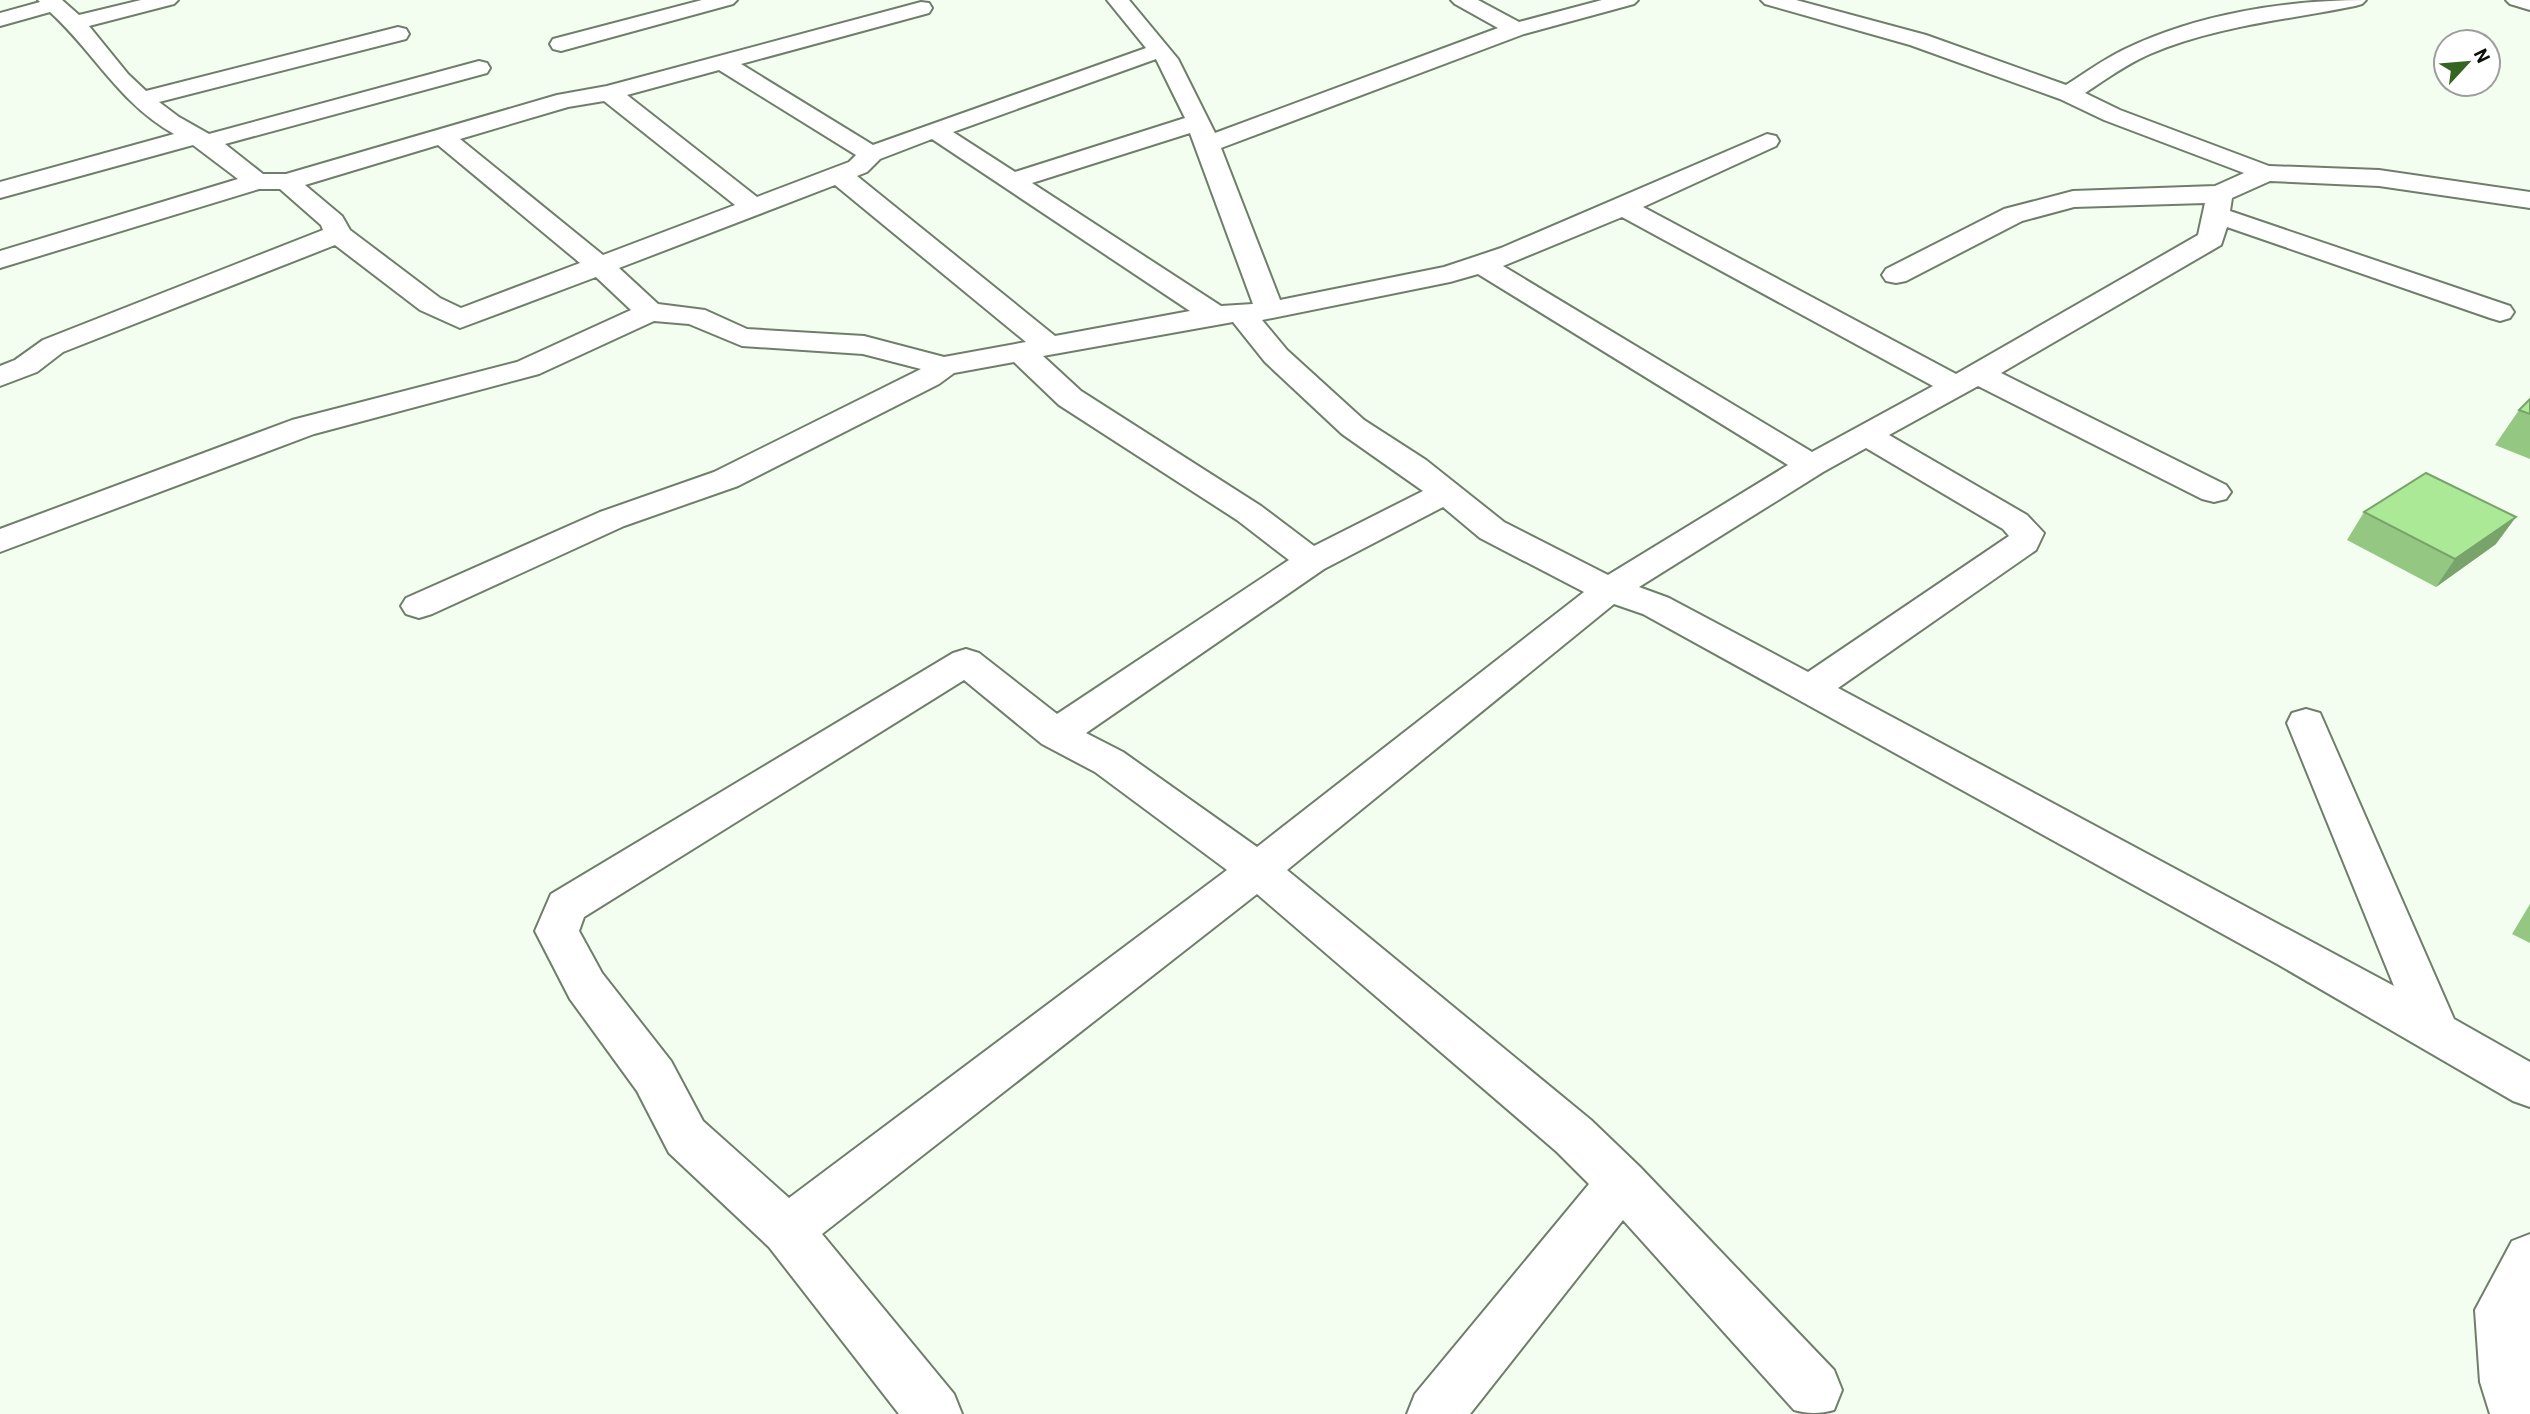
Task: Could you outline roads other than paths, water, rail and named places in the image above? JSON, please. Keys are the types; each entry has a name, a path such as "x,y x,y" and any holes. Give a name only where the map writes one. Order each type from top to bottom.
{"street":[{"path":"75,23 167,0"},
{"path":"561,44 671,6 726,0"},
{"path":"1118,0 1161,50 1204,133 1242,313"},
{"path":"1462,0 1516,29"},
{"path":"1011,181 1204,133 1516,29 1627,0"},
{"path":"1772,0 1917,40 2068,94 2112,115 2266,173 2379,178 2530,200"},
{"path":"2240,0 2284,14"},
{"path":"2068,94 2140,50 2186,33 2355,0"},
{"path":"2517,0 2530,4"},
{"path":"0,20 50,3 75,23 120,79 141,99 257,181"},
{"path":"0,260 257,181 287,182 565,100 609,93 921,8"},
{"path":"141,99 398,34"},
{"path":"287,182 333,222 338,234 430,304 460,319 858,167 871,154 1161,50"},
{"path":"722,62 871,154"},
{"path":"0,190 479,68"},
{"path":"609,93 754,208"},
{"path":"934,130 1011,181 1242,313 1276,356 1353,427 1415,467 1492,530 1609,590 1656,606 2530,1086"},
{"path":"440,135 599,265 650,312"},
{"path":"419,606 612,519 726,480 928,378 944,366 1450,274 1623,206 1767,141"},
{"path":"787,1230 1258,870 1609,590 1811,465 1967,380 2211,239 2218,204 2266,173"},
{"path":"838,174 1034,348 1070,398 1249,513 1312,561"},
{"path":"1896,275 2013,215 2073,199 2147,198 2218,204 2500,312"},
{"path":"1623,206 1967,380 2214,492"},
{"path":"0,377 26,366 53,346 338,234"},
{"path":"1481,264 1811,465"},
{"path":"0,541 121,493 303,427 528,368 650,312 695,316 742,337 864,345 944,366"},
{"path":"1810,689 2024,542 2027,533 2015,522 1866,435"},
{"path":"1055,734 1312,561 1446,493"},
{"path":"934,1414 787,1230 686,1137 654,1076 586,986 557,931 566,906 966,662 1055,734 1109,762 1258,870 1574,1136 1622,1183 1814,1390"},
{"path":"2306,723 2437,1033"},
{"path":"1435,1414 1622,1183"},
{"path":"2518,1414 2508,1382 2502,1310 2530,1259"}]}
